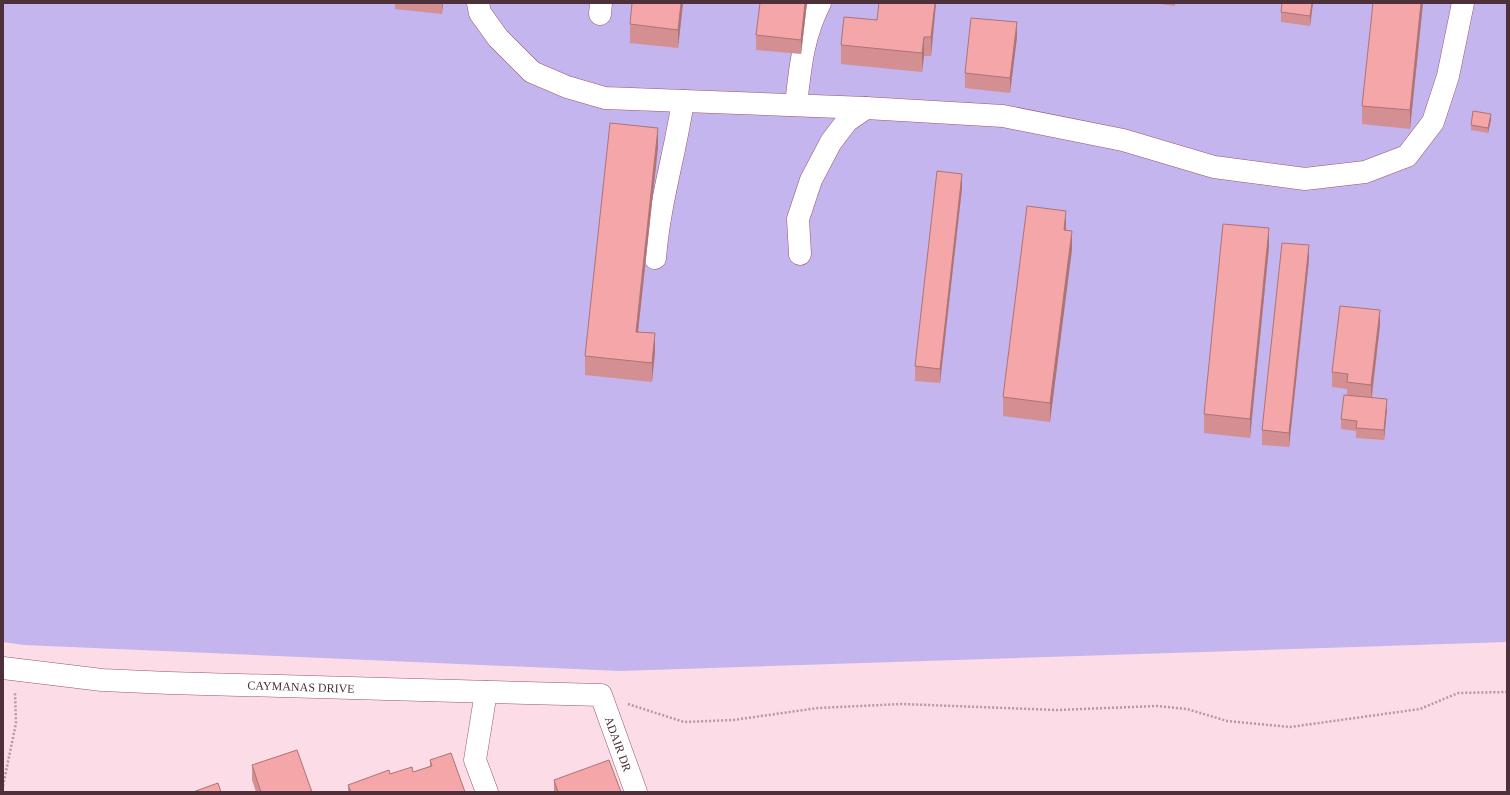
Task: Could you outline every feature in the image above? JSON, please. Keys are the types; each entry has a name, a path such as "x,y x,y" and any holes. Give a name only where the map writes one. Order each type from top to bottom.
{"street":[{"path":"478,3 480,13 498,38 532,72 567,87 605,98 866,108 1003,116 1123,140 1222,168 1305,179 1364,172 1407,156 1432,122 1448,76 1463,3"},
{"path":"796,105 800,62 810,22 820,3"},
{"path":"655,258 664,187 677,141 683,101"},
{"path":"800,254 798,219 811,180 831,142 847,121 866,108"},
{"name":"CAYMANAS DRIVE","path":"9,669 102,680 169,683 601,695"},
{"path":"486,692 475,760 487,792"},
{"name":"ADAIR DR","path":"601,695 636,792"}],"path":[{"path":"3,786 16,723 9,669"},
{"path":"601,695 684,722 733,720 818,708 902,704 1057,710 1157,706 1187,709 1227,720 1290,727 1420,709 1458,693 1507,692"}],"shaded area":[{"path":"3,3 1507,3 1507,642 620,671 24,645 3,642"}],"building":[{"path":"632,3 681,3 678,30 630,24"},
{"path":"760,3 805,3 801,40 756,35"},
{"path":"879,3 935,3 931,37 924,37 922,53 841,45 844,17 877,20"},
{"path":"1282,3 1312,3 1310,16 1281,12"},
{"path":"1373,3 1421,3 1410,110 1362,106"},
{"path":"971,18 1017,22 1010,78 965,73"},
{"path":"1473,111 1491,114 1488,128 1471,125"},
{"path":"610,123 658,128 636,332 655,333 652,363 585,356"},
{"path":"937,171 962,174 940,369 915,366"},
{"path":"1027,206 1066,211 1064,230 1072,231 1050,403 1003,397"},
{"path":"1223,224 1269,228 1250,419 1204,414"},
{"path":"1282,243 1309,245 1289,433 1262,430"},
{"path":"1340,306 1380,310 1371,385 1347,382 1348,374 1332,372"},
{"path":"1344,395 1387,399 1384,430 1356,428 1357,421 1341,419"},
{"path":"297,750 312,792 261,792 252,765"},
{"path":"451,753 465,792 351,792 348,785 389,770 390,774 412,767 413,772 432,766 430,760"},
{"path":"609,760 621,792 558,792 554,780"},
{"path":"218,783 221,792 193,792"}]}
